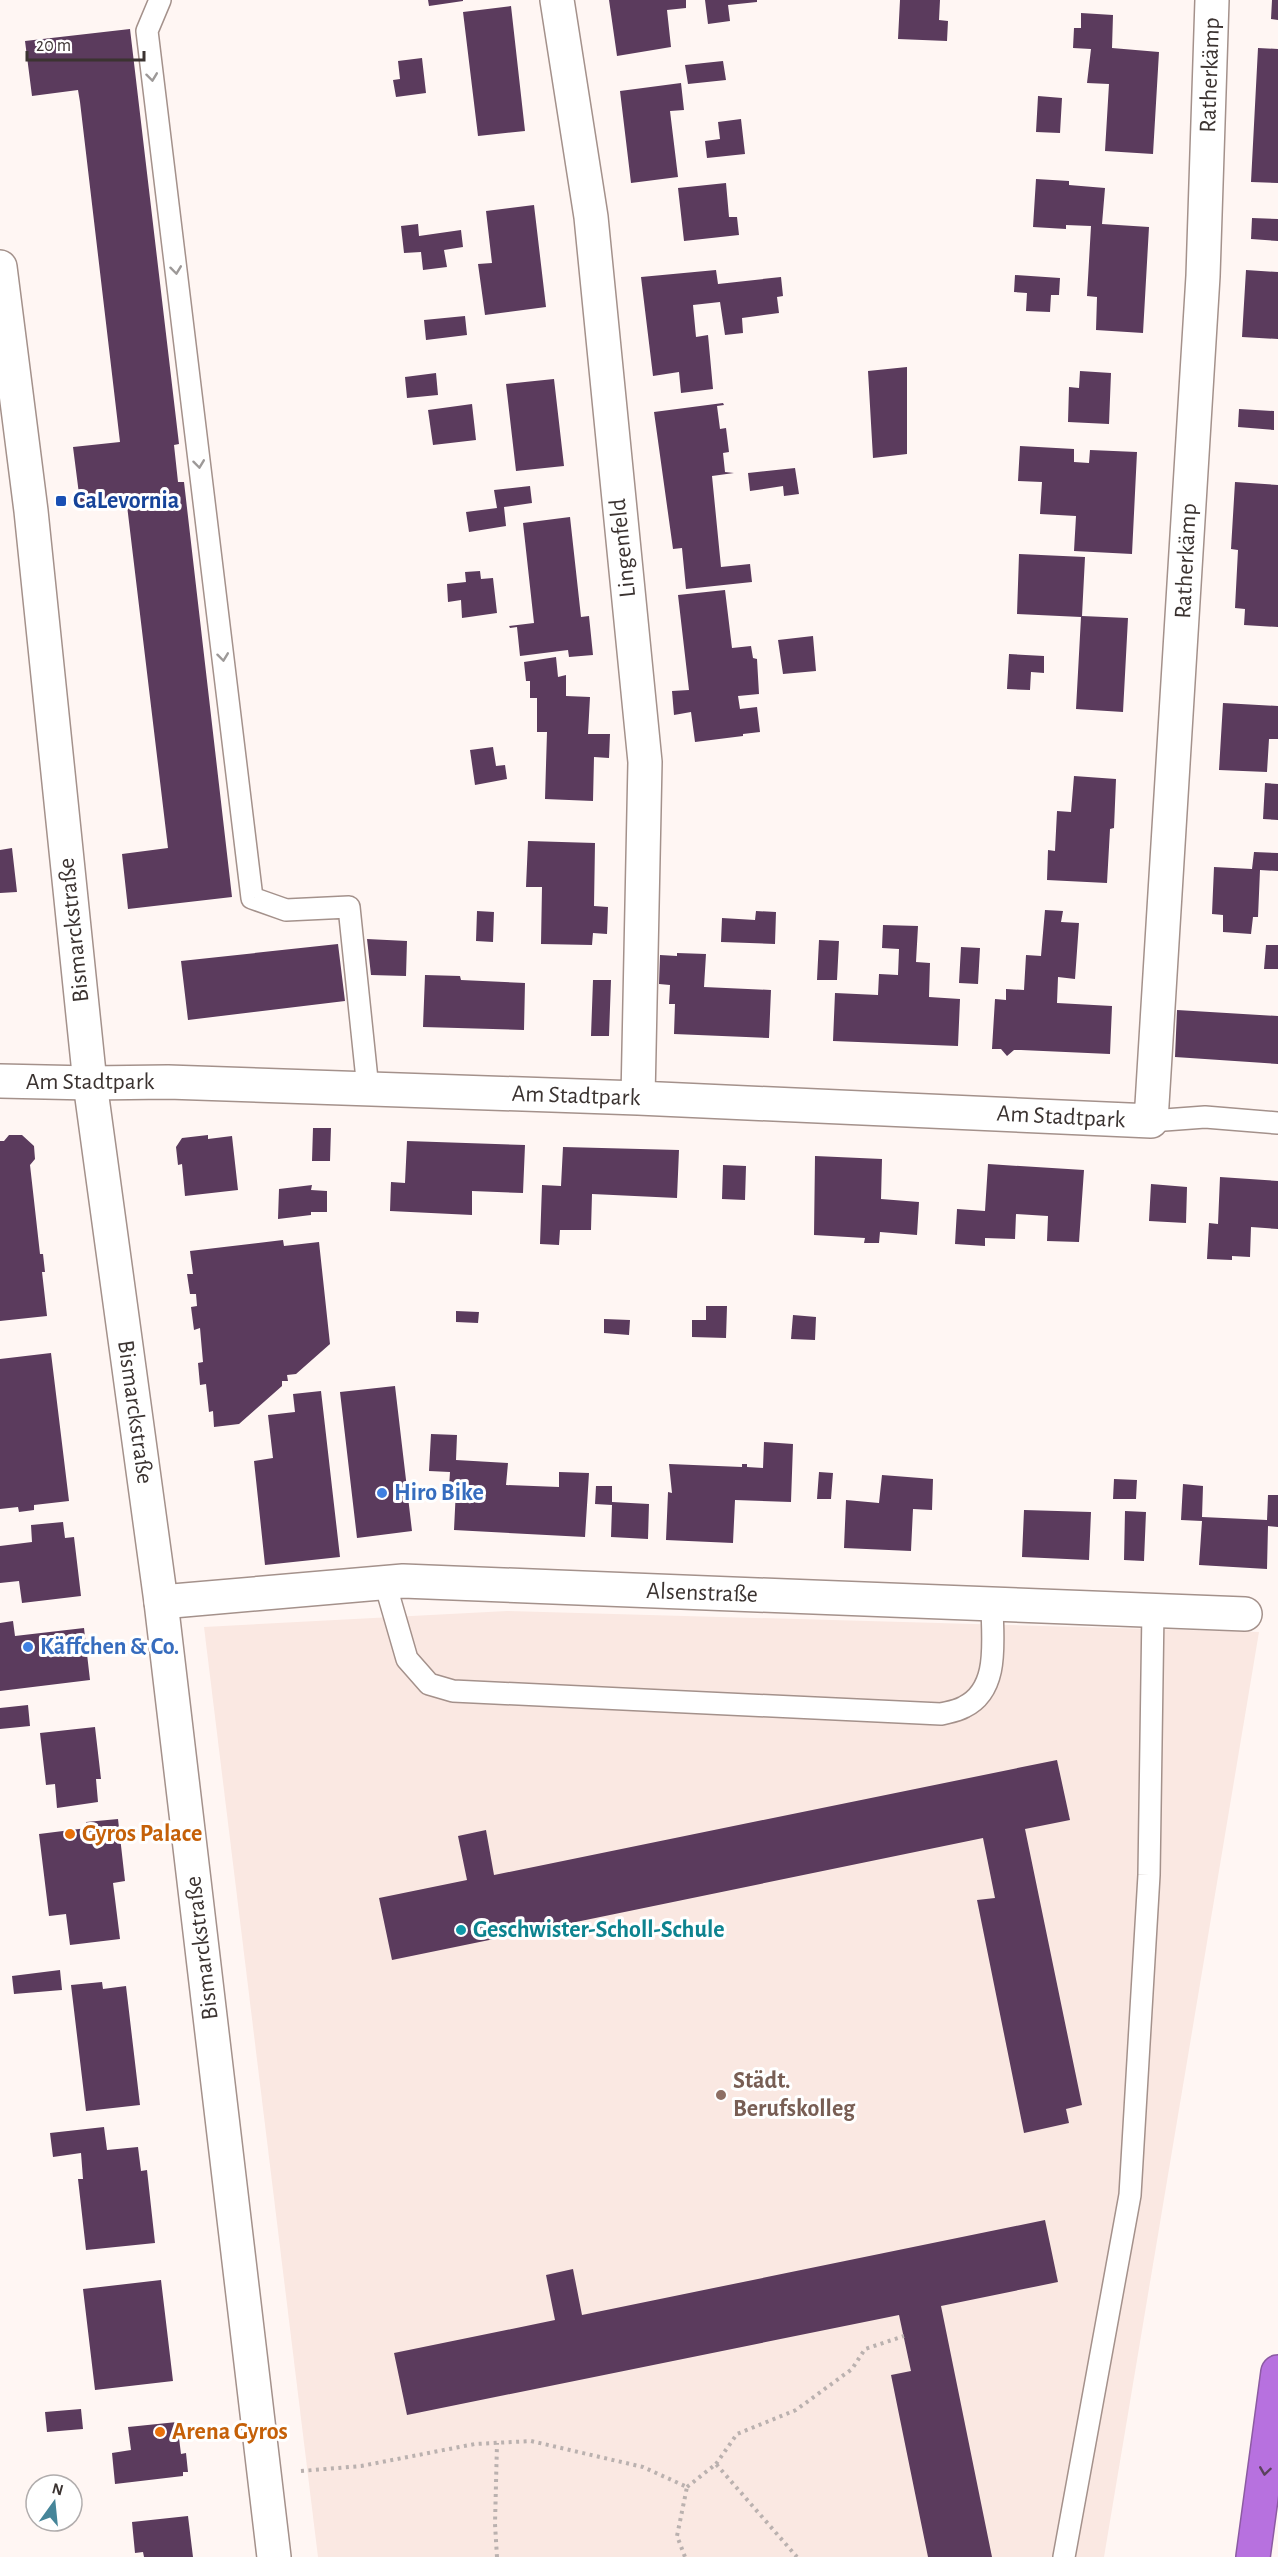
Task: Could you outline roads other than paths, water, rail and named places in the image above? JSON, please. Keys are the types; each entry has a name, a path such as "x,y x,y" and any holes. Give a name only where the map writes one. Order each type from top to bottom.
{"highway":[{"path":"1253,2557 1278,2372"}],"street":[{"name":"Lingenfeld","path":"557,0 591,217 645,762 638,1098"},
{"name":"Ratherkämp","path":"1152,1121 1202,288 1212,0"},
{"name":"Bismarckstraße","path":"1,280 31,510 90,1083 161,1602 274,2557"},
{"name":"Am Stadtpark","path":"0,1081 168,1082 638,1098 1152,1121"},
{"name":"Alsenstraße","path":"161,1602 403,1581 1245,1614"}],"lane":[{"path":"160,0 147,31 252,898 286,909 349,907 368,1089"},
{"path":"1152,1121 1205,1117 1278,1123"},
{"path":"385,1583 407,1659 429,1684 453,1691 941,1714 965,1707 985,1688 993,1662 992,1604"},
{"path":"1064,2557 1130,2195 1149,1875 1154,1610"}],"place":[{"name":"CaLevornia","path":"61,501"},
{"name":"Hiro Bike","path":"382,1493"},
{"name":"Käffchen & Co.","path":"28,1647"},
{"name":"Gyros Palace","path":"70,1834"},
{"name":"Geschwister-Scholl-Schule","path":"461,1930"},
{"name":"Städt. Berufskolleg","path":"721,2095"},
{"name":"Arena Gyros","path":"160,2432"}]}
